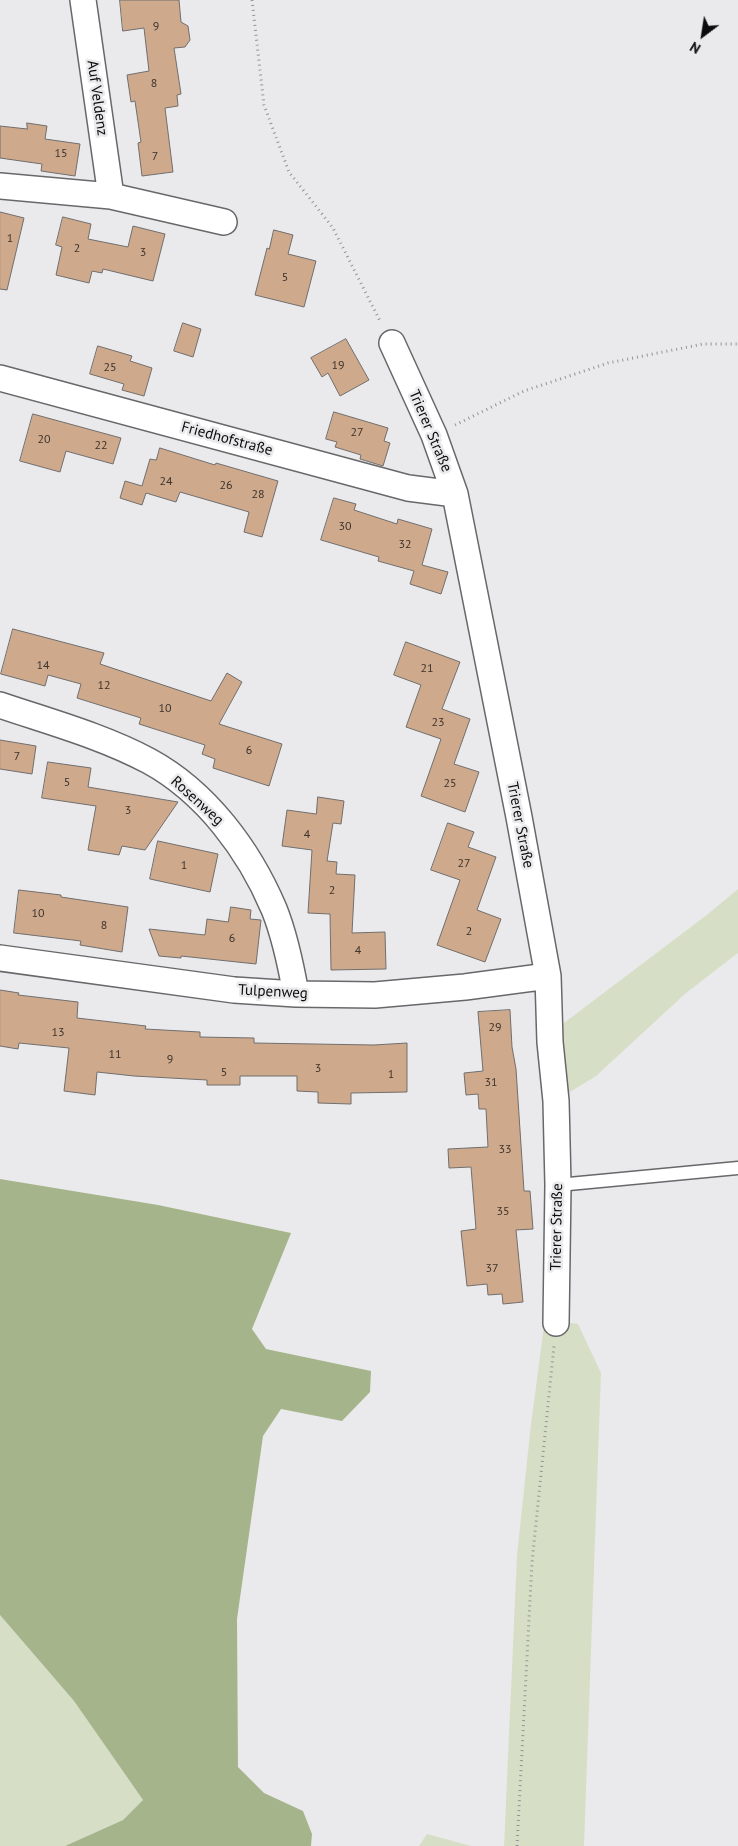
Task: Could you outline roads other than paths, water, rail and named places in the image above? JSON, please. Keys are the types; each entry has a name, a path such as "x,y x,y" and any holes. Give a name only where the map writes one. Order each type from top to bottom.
{"street":[{"name":"Auf Veldenz","path":"83,0 111,196"},
{"path":"0,186 111,196 224,222"},
{"name":"Trierer Straße","path":"392,343 434,435 455,494 548,976 550,1042 556,1101 558,1185 556,1323"},
{"name":"Friedhofstraße","path":"0,378 408,488 455,494"},
{"name":"Rosenweg","path":"0,705 114,745 151,762 187,787 222,820 249,862 274,910 289,959 296,994"},
{"name":"Tulpenweg","path":"0,958 234,990 296,994 375,995 465,987 548,976"}],"lane":[{"path":"558,1185 738,1168"}]}
